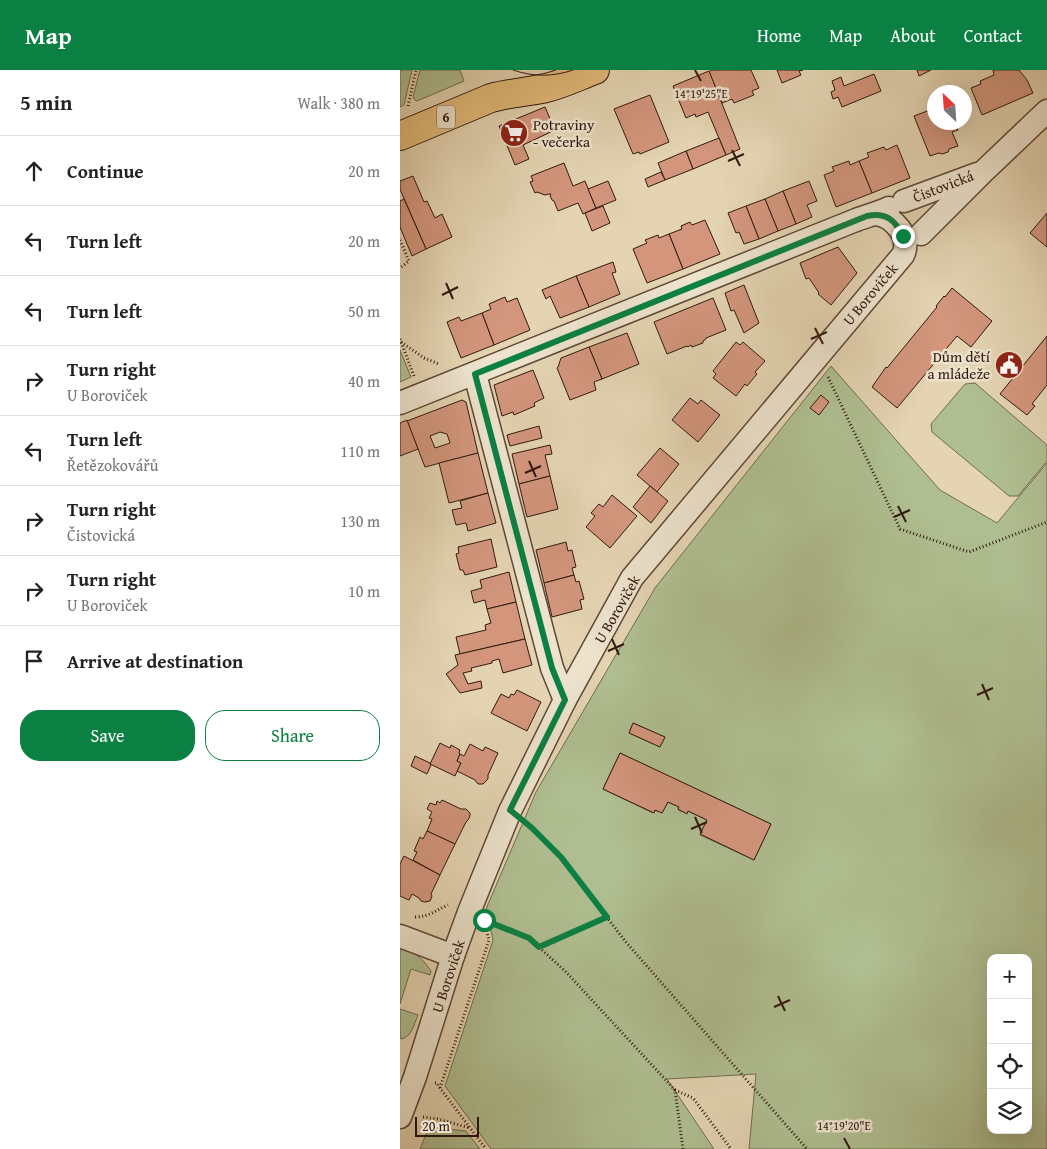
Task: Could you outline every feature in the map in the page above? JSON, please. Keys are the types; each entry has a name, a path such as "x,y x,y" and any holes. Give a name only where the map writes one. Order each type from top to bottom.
{"main road":[{"name":"6","path":"400,136 491,98 528,77 546,70"},
{"name":"6","path":"491,98 547,88 595,70"}],"street":[{"name":"Čistovická","path":"400,403 984,170 1047,111"},
{"path":"921,234 984,170"},
{"name":"U Boroviček","path":"401,1115 407,1072 469,912 510,810 565,700 632,578 903,255 905,243 903,236 896,224 890,218 883,215 892,207"},
{"path":"475,374 552,668 565,700"},
{"path":"400,936 453,956"}],"path":[{"path":"407,108 416,70"},
{"path":"400,240 409,261 400,268"},
{"path":"400,340 424,358 447,367"},
{"path":"400,340 415,379"},
{"path":"818,356 900,528 969,552 1047,522"},
{"path":"510,810 532,828 561,857 625,941 808,1149"},
{"path":"539,947 607,917"},
{"path":"484,920 529,938 539,947 567,973 675,1090 693,1098 731,1149"},
{"path":"440,1088 486,1149"},
{"path":"675,1090 683,1149"},
{"path":"401,1115 438,1119 471,1128"}],"green space":[{"path":"400,70 412,70 404,105 400,107"},
{"path":"420,70 460,70 464,81 417,101 413,97"},
{"path":"400,350 411,377 400,382"},
{"path":"831,366 940,490 997,523 1047,463 1047,1149 749,1149 756,1074 667,1079 714,1149 491,1149 445,1086 493,940 486,909 536,792 655,588","holes":["633,723 665,737 660,747 629,733","620,753 771,824 754,860 700,835 707,820 688,811 686,813 678,810 679,807 668,802 662,813 655,810 653,813 603,789"]},
{"path":"975,383 1047,445 1047,461 1018,496 1009,496 932,432 931,424 965,384"},
{"path":"400,948 418,956 431,971 430,975 411,969 400,1004"},
{"path":"400,1009 418,1015 408,1036 401,1039 400,1038"},
{"path":"429,1127 466,1131 480,1149 420,1149"}],"building":[{"path":"711,70 751,70 759,88 752,91 754,95 734,103 732,99 722,103 709,72"},
{"path":"777,70 803,70 799,71 801,75 782,83"},
{"path":"917,70 931,70 919,76"},
{"path":"993,70 1019,70 1027,80 1033,93 982,115 972,88 981,84 980,81 994,75"},
{"path":"709,71 740,149 726,155 708,112 696,117 695,114 686,118 673,86"},
{"path":"874,74 881,91 842,107 838,97 833,99 831,92 835,90 832,81 841,77 844,86"},
{"path":"650,95 669,142 640,154 639,152 633,154 614,109"},
{"path":"545,107 555,130 523,145 529,159 515,165 499,126"},
{"path":"927,111 927,130 958,130 952,132 958,146 949,149 948,152 930,156 914,116"},
{"path":"719,138 726,155 693,169 686,151"},
{"path":"897,145 910,178 872,193 859,161 869,157 867,153 884,147 886,150"},
{"path":"686,151 693,169 665,180 658,163"},
{"path":"849,161 850,165 859,161 872,193 836,207 824,175 834,171 832,167"},
{"path":"564,163 573,186 585,181 596,208 583,214 578,203 558,211 550,196 551,194 535,193 530,182 533,181 531,176"},
{"path":"661,172 665,180 648,187 645,179"},
{"path":"413,176 424,202 427,201 435,218 442,214 452,237 426,249 400,189 400,181"},
{"path":"608,181 616,200 596,208 588,189"},
{"path":"809,181 817,201 807,205 812,217 796,224 783,191"},
{"path":"783,191 796,224 778,231 765,199"},
{"path":"404,199 426,249 412,256 400,227 400,201"},
{"path":"765,199 778,231 759,239 746,206"},
{"path":"603,206 610,223 592,231 585,213"},
{"path":"746,206 759,239 744,244 739,232 736,233 728,213"},
{"path":"1047,213 1047,247 1030,233"},
{"path":"705,220 720,254 683,269 669,234 682,229 681,226 690,222 692,225"},
{"path":"669,234 683,269 647,283 633,249 647,243 645,240 658,235 659,238"},
{"path":"838,247 857,273 831,305 818,294 809,278 806,279 800,263"},
{"path":"613,262 616,272 612,273 620,294 589,307 576,276"},
{"path":"576,276 589,307 560,318 550,296 546,299 542,290"},
{"path":"744,285 759,323 744,333 734,310 731,311 725,293"},
{"path":"952,288 992,321 971,347 957,336 897,408 872,387 886,367"},
{"path":"505,297 507,302 517,298 530,330 494,345 482,313 491,309 489,304"},
{"path":"713,298 726,330 706,338 703,343 692,347 691,345 687,346 667,354 654,322"},
{"path":"482,313 494,345 461,358 447,322 459,317 461,321"},
{"path":"627,333 639,364 602,379 589,347"},
{"path":"1047,336 1047,385 1032,404 1035,406 1027,415 1000,394"},
{"path":"736,342 740,345 743,342 765,361 755,372 757,374 747,386 745,384 736,396 713,378 716,374 713,371"},
{"path":"589,347 602,379 594,382 596,390 570,400 557,368 561,358"},
{"path":"533,370 544,398 534,403 535,406 514,415 513,412 502,416 494,385"},
{"path":"821,395 829,402 819,415 810,408"},
{"path":"690,398 698,404 701,400 720,415 698,442 672,420"},
{"path":"462,400 466,402 478,453 425,467 407,421","holes":["440,432 447,434 450,443 435,448 430,436"]},
{"path":"407,420 418,449 400,456 400,423"},
{"path":"539,426 542,438 510,446 507,435"},
{"path":"550,445 552,454 545,455 550,476 519,484 512,454"},
{"path":"660,448 679,464 657,492 637,475"},
{"path":"478,453 488,493 449,503 439,463"},
{"path":"550,476 558,509 527,517 519,484"},
{"path":"650,486 668,501 651,523 633,507"},
{"path":"488,493 496,523 468,531 466,523 456,525 452,510 462,508 460,501"},
{"path":"612,495 637,516 610,548 586,527 595,516 591,513 599,504 603,507"},
{"path":"491,539 497,567 465,575 463,570 460,570 456,554 459,553 458,547"},
{"path":"566,542 568,551 572,550 576,567 572,568 574,575 544,583 536,550"},
{"path":"509,572 516,602 487,609 485,600 474,603 471,591 482,588 480,580"},
{"path":"574,575 576,582 579,581 584,599 580,600 582,609 552,617 544,583"},
{"path":"516,602 525,639 460,654 456,637 486,630 485,625 491,623 487,609"},
{"path":"525,639 532,665 503,673 499,659 492,661 492,663 471,668 472,671 463,673 468,684 481,681 482,688 460,693 446,674 458,665 455,655"},
{"path":"517,690 541,702 527,731 491,713 501,694 509,698"},
{"path":"633,723 665,737 660,747 629,733"},
{"path":"440,743 450,748 451,745 460,750 457,761 461,763 455,776 430,764"},
{"path":"470,744 483,751 485,747 498,753 488,779 483,784 478,784 475,780 457,771 461,763 457,761 460,754 464,756"},
{"path":"620,753 771,824 754,860 700,834 707,820 688,811 687,814 678,809 679,807 668,802 662,813 655,810 654,813 603,789"},
{"path":"415,756 430,763 427,774 411,766"},
{"path":"442,800 461,809 466,809 470,813 455,844 427,831 432,819 429,818 432,812 427,809 430,803 436,805 437,801 440,803"},
{"path":"427,831 455,844 440,875 413,860 417,852 414,851 420,837 423,839"},
{"path":"404,856 440,875 431,894 430,901 421,901 412,894 409,900 400,896 400,864"}],"tram line":[{"path":"513,70 543,75 573,70"}],"place":[{"name":"Potraviny - večerka","path":"514,133"},
{"name":"Dům dětí a mládeže","path":"1009,365"}],"route":[{"path":"484,920 529,938 539,947 607,917 561,857 532,828 510,810 565,700 552,668 475,374 867,216 876,214 890,218 903,236"}]}
